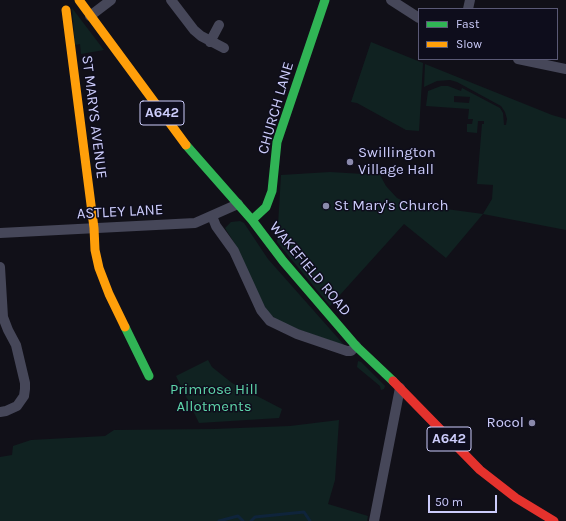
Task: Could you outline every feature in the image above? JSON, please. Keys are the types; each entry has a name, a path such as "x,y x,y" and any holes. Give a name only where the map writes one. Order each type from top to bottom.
{"main road":[{"name":"WAKEFIELD ROAD","path":"79,0 193,154 252,220 283,261 356,346 400,388 480,470 516,498 554,521"},
{"name":"CHURCH LANE","path":"252,220 266,207 272,191 277,142 325,0"},
{"name":"ST MARYS AVENUE","path":"66,10 94,228 95,250 101,274 109,294 149,376"}],"street":[{"path":"90,16 111,0"},
{"path":"171,0 194,30 210,42 224,48"},
{"path":"391,0 418,17"},
{"path":"210,42 219,25"},
{"path":"523,60 566,69"},
{"name":"ASTLEY LANE","path":"0,233 195,223 238,204"},
{"path":"212,216 216,226 234,251 261,310 270,321 297,334 347,351 351,351 356,346"},
{"path":"0,267 3,324 16,345 25,383 24,396 17,406 0,412"},
{"path":"374,521 400,388"}],"green space":[{"path":"72,8 104,50 81,54 80,44 75,45"},
{"path":"371,42 423,63 419,131 406,130 357,103 351,102"},
{"path":"425,64 552,115 566,119 566,230 483,214 492,199 493,185 477,184 482,124 484,124 484,121 478,121 477,133 467,132 467,124 472,124 473,119 468,119 469,109 426,106 428,91 441,86 448,86 461,91 462,88 500,108 503,113 504,125 506,125 507,119 505,112 501,106 457,82 450,80 437,81 424,87","holes":["454,96 470,97 469,103 454,102"]},
{"path":"330,172 380,175 386,186 397,198 409,204 483,214 446,258 404,224 330,306 277,242 281,175"},
{"path":"240,221 244,223 268,259 345,346 283,324 268,313 234,246 235,244 225,228 231,222"},
{"name":"Primrose Hill Allotments","path":"208,360 212,367 232,383 282,409 279,418 199,423 176,376"},
{"path":"358,361 361,362 385,386 384,389 381,390 380,386 357,367"},
{"path":"339,420 335,480 328,504 368,516 367,521 0,521 0,457 12,455 13,446 31,440 105,436 114,430 214,429 290,426"}],"waterway":[{"path":"251,521 255,517 304,512 310,521"},
{"path":"219,521 238,516 243,521"}],"traffic: fast":[{"path":"252,220 266,207 272,191 277,142 325,0"},
{"path":"186,145 252,220 283,261 356,346 393,381"},
{"path":"125,327 149,376"}],"traffic: slow":[{"path":"79,0 186,145"},
{"path":"66,10 94,228 95,250 99,268 109,294 125,327"}],"traffic: jam":[{"path":"393,381 480,470 516,498 554,521"}],"place":[{"name":"Swillington Village Hall","path":"350,162"},
{"name":"St Mary's Church","path":"326,206"},
{"name":"Rocol","path":"532,423"}]}
